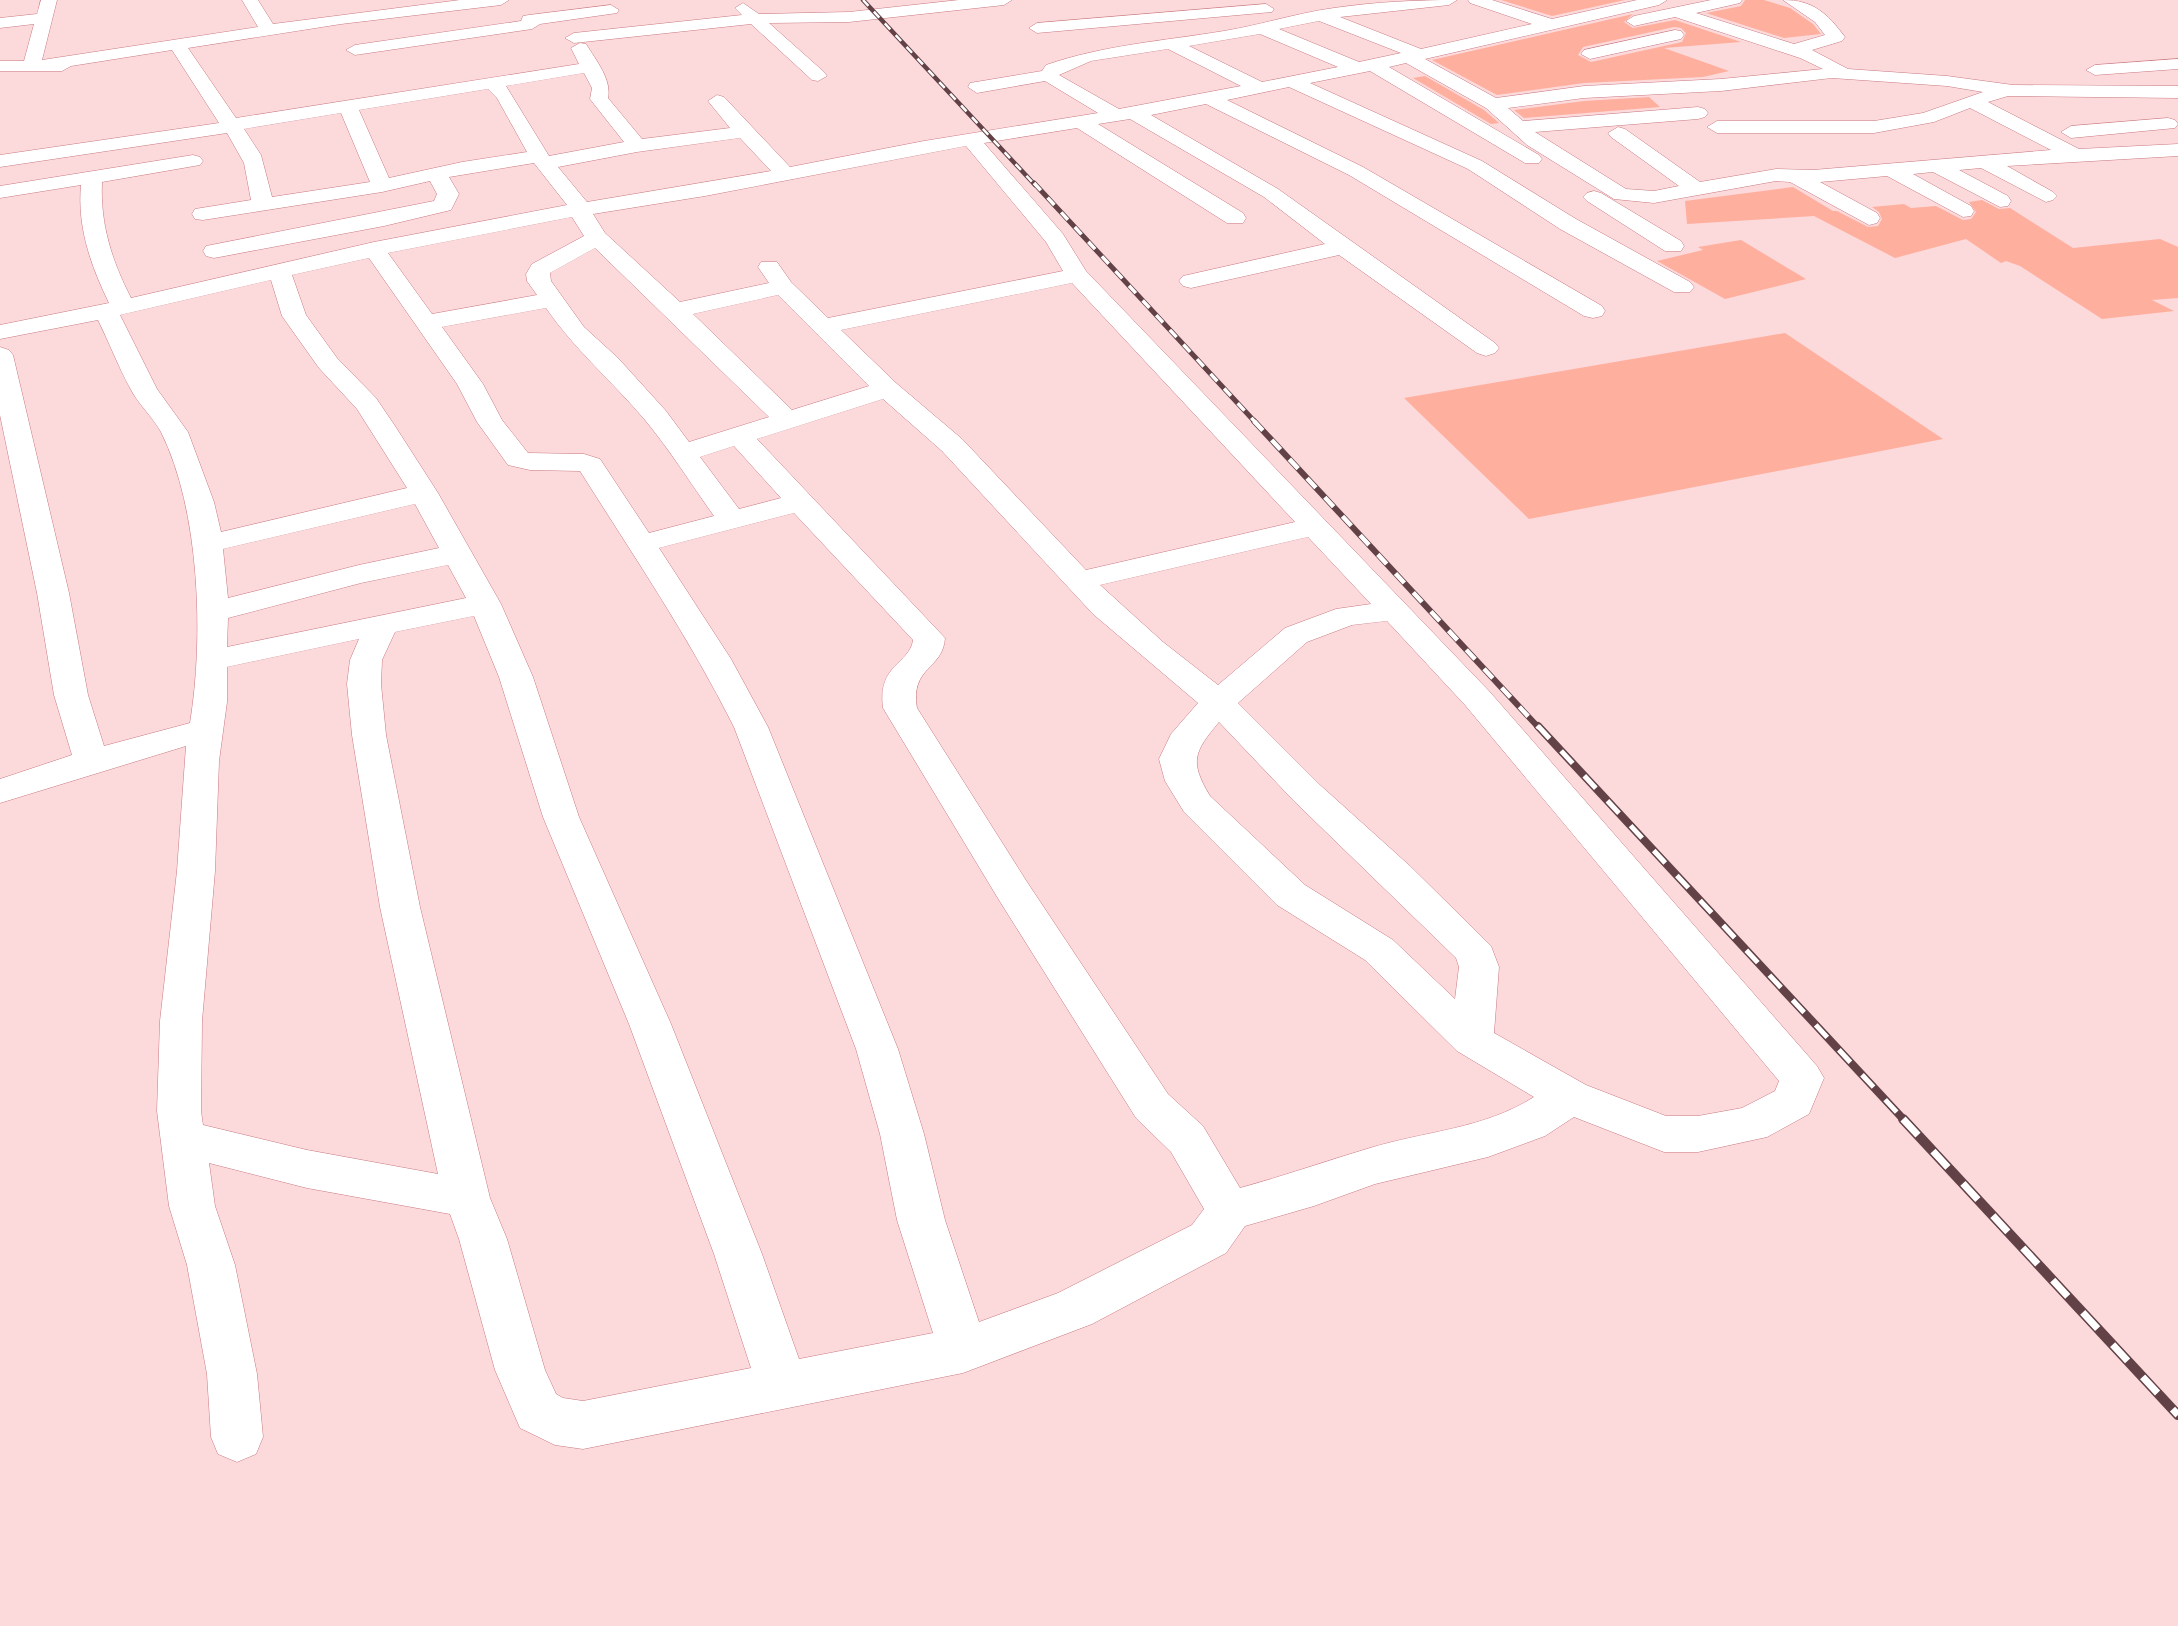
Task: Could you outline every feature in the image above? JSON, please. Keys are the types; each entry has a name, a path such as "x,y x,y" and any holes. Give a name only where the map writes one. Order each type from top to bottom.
{"street":[{"path":"34,66 49,0"},
{"path":"250,0 268,30"},
{"path":"356,0 368,16"},
{"path":"345,36 368,16 461,2 501,0"},
{"path":"511,0 531,22 574,38 594,64 601,88 599,99 637,146"},
{"path":"574,38 791,16 849,17 1004,0"},
{"path":"1203,0 1226,11"},
{"path":"1050,75 1052,69 1064,63 1087,57 1261,28 1315,12 1389,3 1413,4 1449,0"},
{"path":"1476,0 1550,24"},
{"path":"1589,0 1615,10"},
{"path":"0,332 114,309 374,249 581,209 631,204 970,139 1082,122 1293,82 1659,0"},
{"path":"1432,69 1579,33 1734,0"},
{"path":"1791,0 1821,18 1836,37 1794,50"},
{"path":"731,1 818,76"},
{"path":"461,2 483,24 496,30"},
{"path":"1097,4 1127,19"},
{"path":"1413,4 1442,18"},
{"path":"34,66 268,30 345,36 496,30 531,22 633,8"},
{"path":"1037,28 1226,11 1289,9 1315,12 1414,55 1432,69 1493,104 1564,161 1621,195 1654,197 1787,176 2178,150"},
{"path":"1026,10 1037,28 1059,45 1087,57"},
{"path":"1678,13 1794,50 1847,74"},
{"path":"0,23 44,18"},
{"path":"1717,26 1584,51 1662,89 1737,143"},
{"path":"1261,28 1365,67 1673,246"},
{"path":"1465,28 1488,38"},
{"path":"345,36 368,76 372,102"},
{"path":"752,44 779,41"},
{"path":"1269,48 1297,43"},
{"path":"177,44 247,147 255,165 257,187 263,206"},
{"path":"1172,44 1260,88"},
{"path":"0,66 191,63"},
{"path":"0,160 232,127 594,64"},
{"path":"2057,90 2050,78 2123,67 2178,64"},
{"path":"1493,104 1584,92 1662,89 1847,74 1947,81 2012,90 2153,91 2176,99"},
{"path":"977,87 1050,75 1271,193 1486,348"},
{"path":"1773,79 1794,93"},
{"path":"1293,82 1475,165 1590,237 1682,287"},
{"path":"492,83 505,96 541,160 581,209 584,221 597,238 788,421"},
{"path":"1717,127 1779,127 1818,116 1848,126 1874,127 1909,123 2012,90"},
{"path":"1209,98 1356,172 1593,311"},
{"path":"2066,110 2176,99"},
{"path":"717,101 785,174"},
{"path":"1971,101 2077,155"},
{"path":"2131,105 2173,126"},
{"path":"347,106 364,140 382,187"},
{"path":"2001,115 2040,112"},
{"path":"1520,127 1698,113"},
{"path":"1945,113 1968,124"},
{"path":"1327,122 1364,116"},
{"path":"1818,116 1892,170 1963,211"},
{"path":"1082,122 1235,218"},
{"path":"1909,123 1931,134"},
{"path":"2039,135 2173,126"},
{"path":"230,281 204,231 192,161 195,151 201,145 232,127"},
{"path":"1279,132 1303,127"},
{"path":"1779,127 1845,174"},
{"path":"1874,127 2000,201"},
{"path":"203,214 382,187 462,168 744,132"},
{"path":"1618,133 1696,189"},
{"path":"970,139 1055,239 1077,275 1477,698 1802,1078 1794,1102 1751,1124 1699,1134 1664,1134 1570,1097 1472,1040 1379,950 1291,895 1197,804 1183,781 1177,759 1183,742 1218,702 1296,635 1347,616 1393,611"},
{"path":"2002,141 2036,158"},
{"path":"1953,145 2046,196"},
{"path":"2157,153 2178,160"},
{"path":"1756,159 1869,218"},
{"path":"0,192 192,161"},
{"path":"214,251 370,222 443,205 448,194 437,175"},
{"path":"92,177 90,208 96,248 114,309 144,390 174,432 200,502 206,544 212,612 210,702 181,1021 179,1111 192,1206 211,1265 232,1374 237,1437"},
{"path":"597,238 538,272 539,281 575,332 609,363 657,417 732,520"},
{"path":"1191,281 1343,247"},
{"path":"374,249 470,384 490,422 518,459 530,462 583,462 590,465 663,573 729,682 755,739 877,1049 902,1134 921,1220 963,1350"},
{"path":"769,267 783,287 887,389 952,445 1104,607 1151,649 1218,702 1307,793 1396,874 1477,956 1472,1040"},
{"path":"279,270 294,316 306,335 367,404 424,492 485,604 516,677 561,817 650,1024 738,1254 782,1384"},
{"path":"823,326 1077,275"},
{"path":"674,312 783,287"},
{"path":"427,322 551,300"},
{"path":"0,355 53,593 71,695 91,761"},
{"path":"684,453 887,389"},
{"path":"741,437 869,578 929,639 928,649 901,678 896,692 900,708 1013,891 1152,1105 1187,1139 1229,1211"},
{"path":"206,544 424,492"},
{"path":"641,544 800,502"},
{"path":"1081,580 1314,527"},
{"path":"212,612 359,575 457,554"},
{"path":"211,660 485,604"},
{"path":"382,625 366,660 364,684 369,735 400,907 467,1198 483,1239 520,1370 538,1411 555,1422 583,1425 963,1350 1087,1303 1209,1239 1229,1211 1314,1187 1371,1166 1488,1139 1529,1123 1570,1097"},
{"path":"0,791 91,761 206,729"},
{"path":"182,1138 307,1169 467,1198"}],"building":[{"path":"1501,0 1625,0 1552,16"},
{"path":"1745,0 1764,0 1790,8 1813,24 1821,34 1784,38 1706,13 1741,6"},
{"path":"1633,14 1624,22 1633,28 1675,20 1741,42 1664,48 1729,71 1703,77 1584,83 1497,95 1432,60","holes":["1674,27 1681,28 1686,33 1682,42 1591,62 1578,55 1583,47"]},
{"path":"1425,76 1484,110 1499,123 1491,124 1413,78"},
{"path":"1649,97 1660,107 1524,118 1514,110 1584,101"},
{"path":"1793,187 1833,211 1868,227 1878,226 1882,219 1879,212 1872,207 1904,204 1911,208 1936,206 1963,220 1971,219 1976,212 1969,202 1982,200 1999,209 2010,208 2073,248 2160,239 2178,247 2178,298 2152,300 2174,311 2102,319 2020,266 2006,261 2001,263 1966,239 1895,258 1814,216 1687,224 1685,201"},
{"path":"1741,240 1806,279 1725,299 1657,261 1703,250 1698,247"},
{"path":"1785,333 1943,439 1529,519 1404,398"}],"railway":[{"path":"863,0 1035,185"},
{"path":"1034,183 1256,423"},
{"path":"1254,421 1539,728"},
{"path":"1538,726 1905,1121"},
{"path":"1903,1119 2178,1415"}]}
